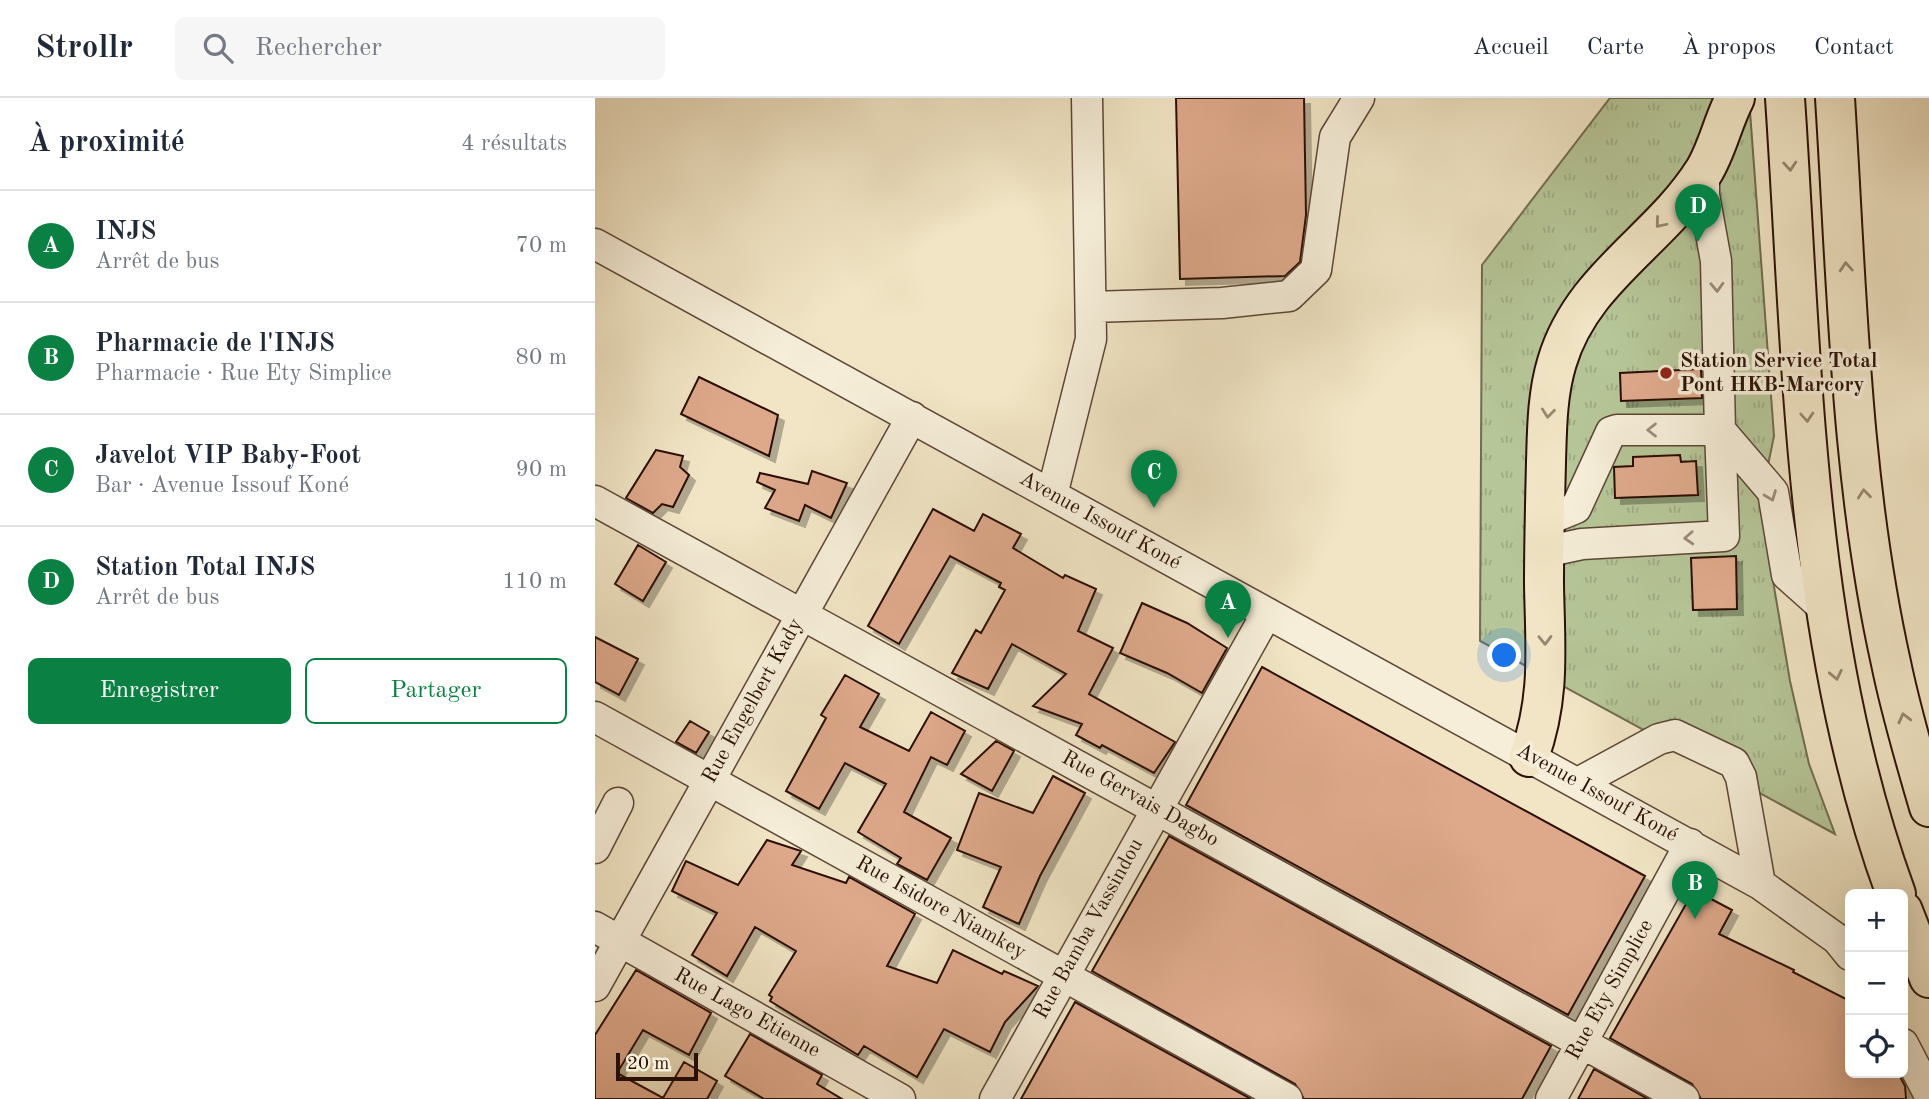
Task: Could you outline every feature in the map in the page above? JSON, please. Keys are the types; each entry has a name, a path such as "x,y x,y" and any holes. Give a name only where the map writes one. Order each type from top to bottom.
{"highway":[{"path":"1529,757 1540,726 1546,692 1544,536 1547,412 1556,364 1569,330 1588,297 1643,243 1704,171 1735,98"},
{"path":"1785,98 1815,527 1824,608 1853,751 1894,889"},
{"path":"1835,98 1856,421 1867,523 1890,662 1929,807"},
{"path":"1908,924 1929,978"}],"street":[{"path":"1052,495 1091,339 1087,98"},
{"path":"1091,307 1222,303 1289,296 1316,270 1335,137 1359,98"},
{"path":"1544,536 1582,544 1724,536 1716,261 1704,195 1704,171"},
{"name":"Avenue Issouf Koné","path":"595,244 1760,884 1837,939 1847,952"},
{"name":"Rue Engelbert Kady","path":"595,986 608,934 709,780 912,417"},
{"path":"1544,536 1576,508 1611,432 1720,430 1773,492 1787,575 1824,608"},
{"name":"Rue Gervais Dagbo","path":"595,501 1685,1099"},
{"name":"Rue Bamba Vassindou","path":"995,1099 1267,613"},
{"name":"Rue Isidore Niamkey","path":"595,717 1287,1099"},
{"path":"1578,783 1659,739 1675,735 1734,763 1741,777 1760,884"},
{"path":"595,848 618,803"},
{"name":"Rue Ety Simplice","path":"1551,1099 1690,845"},
{"name":"Rue Lago Etienne","path":"608,934 900,1099"},
{"path":"1908,1054 1929,1094"}],"green space":[{"path":"1610,98 1749,98 1774,436 1760,504 1790,681 1809,764 1835,834 1480,641 1482,265"}],"building":[{"path":"1176,98 1304,98 1306,215 1300,262 1285,276 1180,279"},
{"path":"1701,369 1702,398 1621,401 1620,373"},
{"path":"699,377 778,415 769,456 681,414"},
{"path":"656,450 683,456 680,467 689,475 673,507 662,504 653,513 626,498"},
{"path":"1680,455 1681,462 1696,461 1698,495 1615,498 1614,467 1633,466 1633,457"},
{"path":"812,471 847,483 831,518 805,505 799,521 765,508 775,490 757,482 760,473 808,484"},
{"path":"933,509 974,531 983,514 1021,534 1013,548 1063,578 1065,575 1096,589 1078,631 1113,648 1089,694 1175,742 1154,773 1102,745 1100,748 1076,735 1082,724 1033,706 1066,674 1012,644 988,689 952,673 976,630 981,633 1005,590 999,587 1001,583 950,556 899,644 868,626"},
{"path":"638,545 666,562 643,601 615,584"},
{"path":"1736,556 1737,609 1693,610 1691,558"},
{"path":"1142,603 1187,623 1227,648 1202,693 1167,673 1120,653"},
{"path":"595,637 638,659 619,695 595,682"},
{"path":"1262,667 1645,876 1568,1015 1186,805"},
{"path":"845,675 879,694 860,727 909,751 931,712 965,731 947,765 931,757 904,812 951,838 927,880 897,864 901,858 858,832 886,784 845,763 819,809 786,791 826,718 821,715"},
{"path":"690,721 709,732 696,753 676,742"},
{"path":"996,741 1014,751 992,791 961,774"},
{"path":"1053,776 1085,793 1040,876 1019,924 983,907 1001,867 957,850 979,793 1033,813"},
{"path":"1169,836 1551,1046 1522,1099 1304,1099 1295,1084 1092,971"},
{"path":"767,840 801,851 792,865 846,883 849,877 915,914 887,966 937,983 953,950 1002,974 1004,971 1038,986 1005,1022 990,1052 944,1029 917,1077 864,1046 858,1055 770,1001 772,997 769,995 796,951 755,927 727,976 692,955 717,913 672,891 686,861 738,885"},
{"path":"1694,890 1732,910 1719,934 1794,970 1793,972 1845,998 1845,1078 1901,1078 1905,1086 1906,1099 1701,1099 1692,1084 1610,1038"},
{"path":"636,970 711,1013 689,1055 643,1030 617,1073 663,1098 684,1062 717,1081 707,1099 595,1099 595,1035"},
{"path":"1075,1002 1251,1099 1021,1099"},
{"path":"750,1034 822,1075 817,1084 842,1099 764,1099 725,1076"},
{"path":"1594,1069 1648,1099 1578,1099"}],"place":[{"name":"Station Total INJS","path":"1698,242"},
{"name":"Station Service Total Pont HKB-Marcory","path":"1666,373"},
{"name":"Javelot VIP Baby-Foot","path":"1154,508"},
{"name":"INJS","path":"1228,638"},
{"name":"Pharmacie de l'INJS","path":"1695,919"}]}
